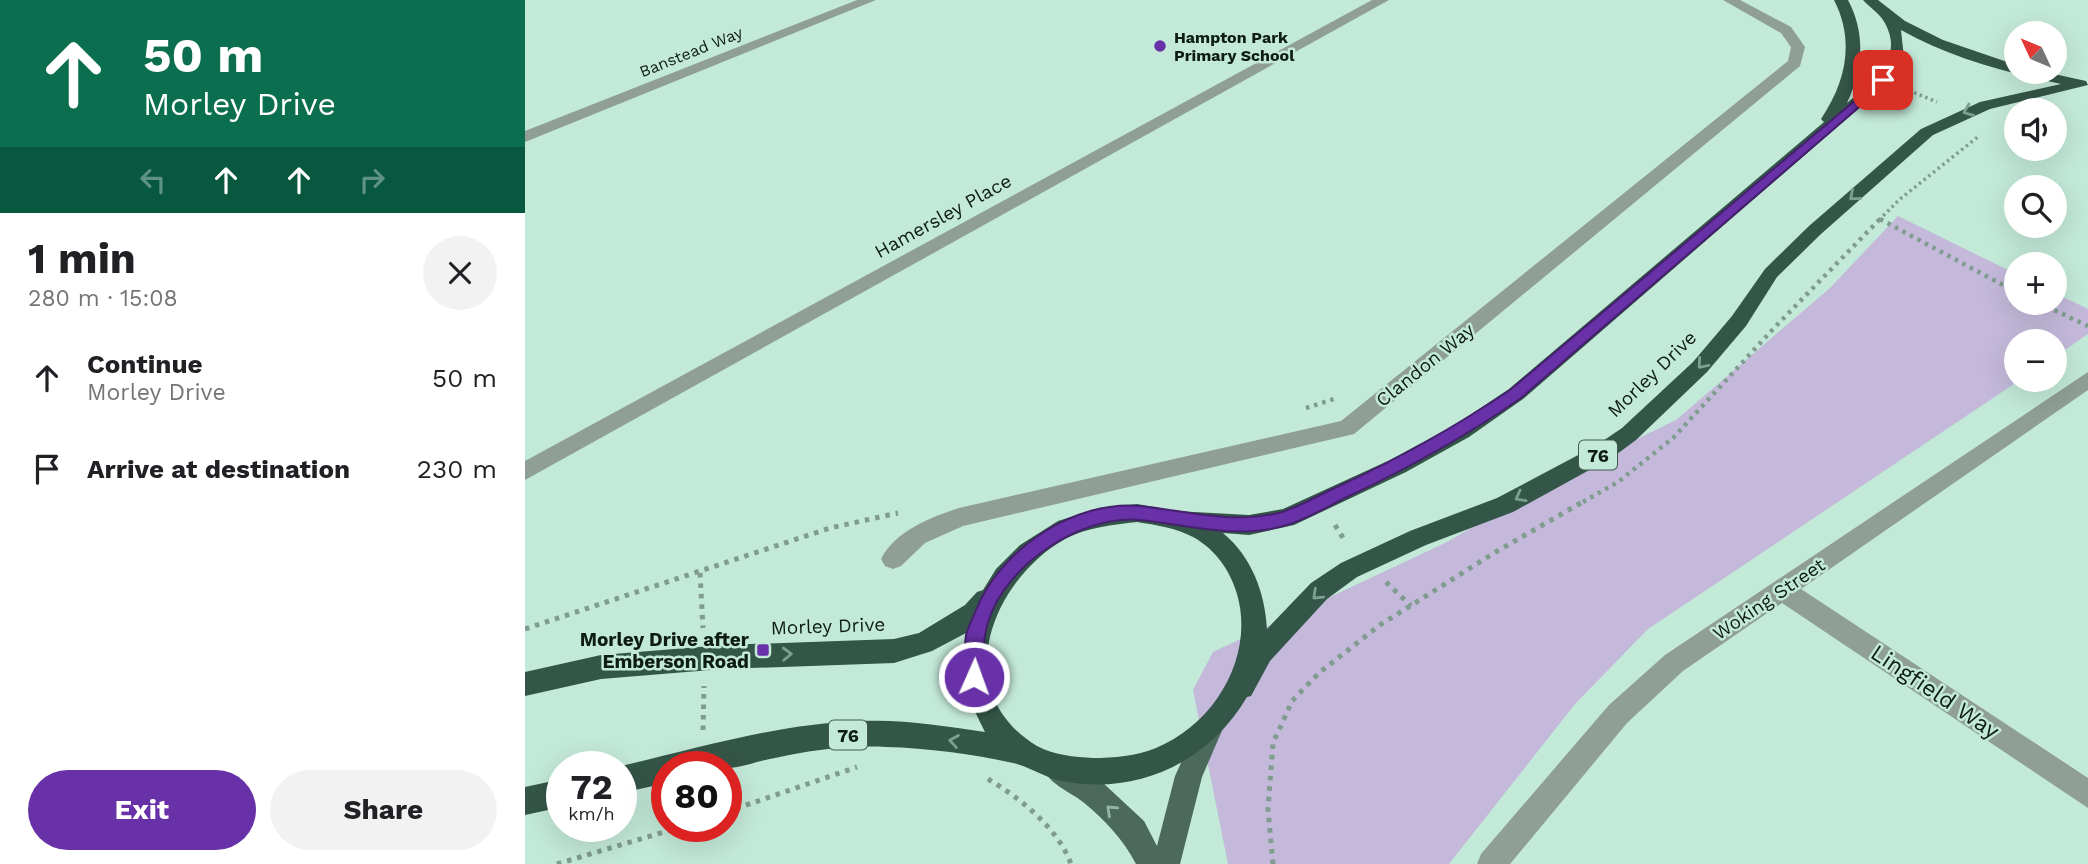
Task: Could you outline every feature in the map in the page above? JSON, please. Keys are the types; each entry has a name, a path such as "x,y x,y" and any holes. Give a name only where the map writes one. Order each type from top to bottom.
{"highway":[{"path":"1809,146 1839,106 1853,68 1852,33 1841,0"},
{"path":"1870,0 1890,19 1983,61 2004,66"},
{"path":"1178,520 1212,537 1239,565 1254,600 1256,643 1241,687 1211,726 1168,757 1117,772 1066,770 1021,751 989,718 974,677 976,633 992,593 1020,559 1055,533 1095,517 1137,513 1178,520 1248,525 1286,518 1374,478 1462,431 1516,394 1883,80 1898,60 1897,42 1890,19"},
{"name":"76","path":"2067,80 2085,84"},
{"name":"Morley Drive","path":"1241,687 1261,653 1319,592 1349,570 1418,538 1505,505 1605,451 1629,434 1700,367 1739,321 1771,272 1915,141 1963,112 2001,100 2085,84"},
{"name":"Morley Drive","path":"525,684 601,667 703,659 894,651 923,643 951,629 974,613 992,593"},
{"name":"76","path":"740,751 841,734 914,735 1021,751"},
{"path":"525,801 546,796"}],"main road":[{"path":"1166,864 1189,776 1211,726"},
{"path":"1049,763 1092,792 1134,831 1151,864"}],"street":[{"name":"Banstead Way","path":"525,137 869,0"},
{"name":"Hamersley Place","path":"525,471 1382,0"},
{"name":"Clandon Way","path":"893,559 917,536 959,517 1347,428 1795,62 1798,47 1786,30 1730,0"},
{"name":"Woking Street","path":"1491,864 1618,714 1674,663 2088,380"},
{"name":"Lingfield Way","path":"1783,590 2088,794"}],"path":[{"path":"1273,864 1268,809 1273,743 1292,701 1321,672 1380,625 1494,552 1618,482 1673,438 1774,328 1900,198 1993,125 1883,80"},
{"path":"1880,219 2004,286"},
{"path":"2065,315 2088,326"},
{"path":"525,628 700,573 703,751"},
{"path":"742,807 861,766"},
{"path":"980,776 992,780 1031,811 1069,853 1071,864"},
{"path":"558,864 651,836"}],"shaded area":[{"path":"1898,216 2004,268 2004,315 2067,315 2067,299 2088,309 2088,334 2067,349 2067,329 2004,329 2004,391 1648,629 1575,704 1449,864 1228,864 1193,690 1213,652 1447,542 1555,479 1676,420 1830,288"}],"place":[{"name":"Hampton Park Primary School","path":"1160,46"},
{"name":"Morley Drive after Emberson Road","path":"763,650"}],"route":[{"path":"974,677 976,633 992,593 1020,559 1055,533 1095,517 1137,513 1178,520 1248,525 1286,518 1326,502 1462,431 1516,394 1883,80"}]}
